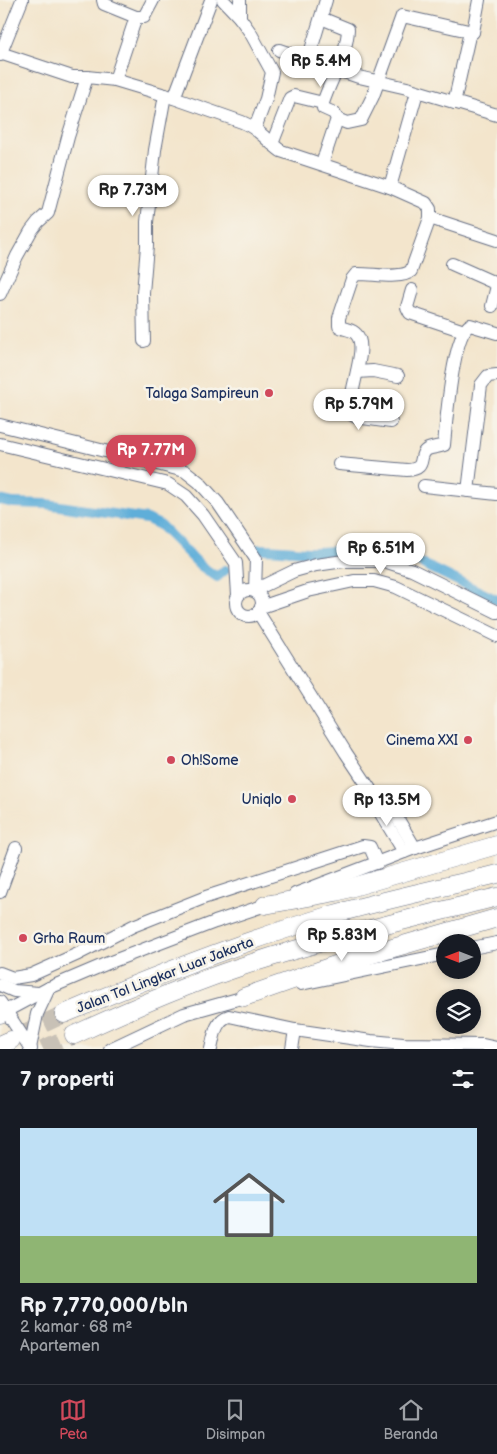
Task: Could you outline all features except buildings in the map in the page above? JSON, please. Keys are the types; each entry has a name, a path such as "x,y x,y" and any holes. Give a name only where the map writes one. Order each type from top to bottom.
{"highway":[{"path":"266,905 336,892 497,845"},
{"name":"Jalan Tol Lingkar Luar Jakarta","path":"64,1014 151,978 269,935 333,915 497,874"},
{"name":"Jalan Tol Lingkar Luar Jakarta","path":"74,1035 182,988 240,967 348,934 497,897"},
{"path":"244,997 341,963 497,918"}],"street":[{"path":"22,0 0,54 72,77 115,80 169,96 256,128 281,151 390,187 426,204 430,209 430,218 414,267 410,273 400,275 356,274 352,279 338,323 341,328 353,331 360,339 357,372 352,390 351,414 356,417 391,422"},
{"path":"103,0 104,4 136,17 144,17 153,0"},
{"path":"144,341 143,293 147,222 155,150 169,96 210,0"},
{"path":"223,0 240,18 272,72 266,99 256,128"},
{"path":"240,0 240,18"},
{"path":"308,60 326,0"},
{"path":"454,103 469,36 473,32 479,0"},
{"path":"321,18 348,29 348,38 337,70 322,103 323,108 334,113 337,119 347,123 361,120 378,81 402,16 473,32"},
{"path":"115,80 136,17"},
{"path":"279,50 337,70 497,115"},
{"path":"0,294 17,256 31,231 48,213 68,137 87,77"},
{"path":"390,187 417,92"},
{"path":"272,144 290,98 294,96 322,103"},
{"path":"322,164 337,119"},
{"path":"430,218 497,240"},
{"path":"452,264 497,285 492,306"},
{"path":"412,290 407,307 410,313 464,331"},
{"path":"339,464 392,469 416,469 420,466 428,449 439,448 444,444 457,349 464,331 470,325 497,333"},
{"path":"357,372 373,371 398,376"},
{"path":"468,491 481,385 488,376 497,376"},
{"path":"0,425 185,471 199,482 218,503 256,559 256,592 262,602 259,609"},
{"path":"0,444 168,484 186,496 202,515 236,564 237,607 240,612 246,615 252,615 259,609 308,590 354,581 374,581 396,587 497,636"},
{"path":"424,486 497,494"},
{"path":"256,592 263,586 294,571 316,565 344,561 384,561 412,570 497,612"},
{"path":"238,595 243,591 249,590 256,592"},
{"path":"259,609 372,792 375,804 410,850"},
{"path":"31,1048 2,1009 44,990 215,922 266,905 410,850 497,821"},
{"path":"0,973 13,978 31,975 133,926 206,896 363,846 370,846 377,863"},
{"path":"0,892 16,848"},
{"path":"481,946 497,943"},
{"path":"110,1049 184,1014 244,997 436,956"},
{"path":"0,985 14,991 44,990"},
{"path":"31,1048 37,1014 44,990"},
{"path":"211,1049 218,1023 224,1017 229,1016 295,1030 371,1041 497,1048"},
{"path":"292,1049 295,1030"}],"waterway":[{"path":"0,500 13,503 46,504 147,519 160,525 201,566 217,577 225,570"},
{"path":"259,549 311,552 388,547 497,600"}],"tunnel":[{"path":"20,1035 64,1014"},
{"path":"43,1049 74,1035"}],"place":[{"name":"Talaga Sampireun","path":"269,393"},
{"name":"Cinema XXI","path":"468,740"},
{"name":"Oh!Some","path":"171,760"},
{"name":"Uniqlo","path":"292,799"},
{"name":"Grha Raum","path":"23,938"}]}
